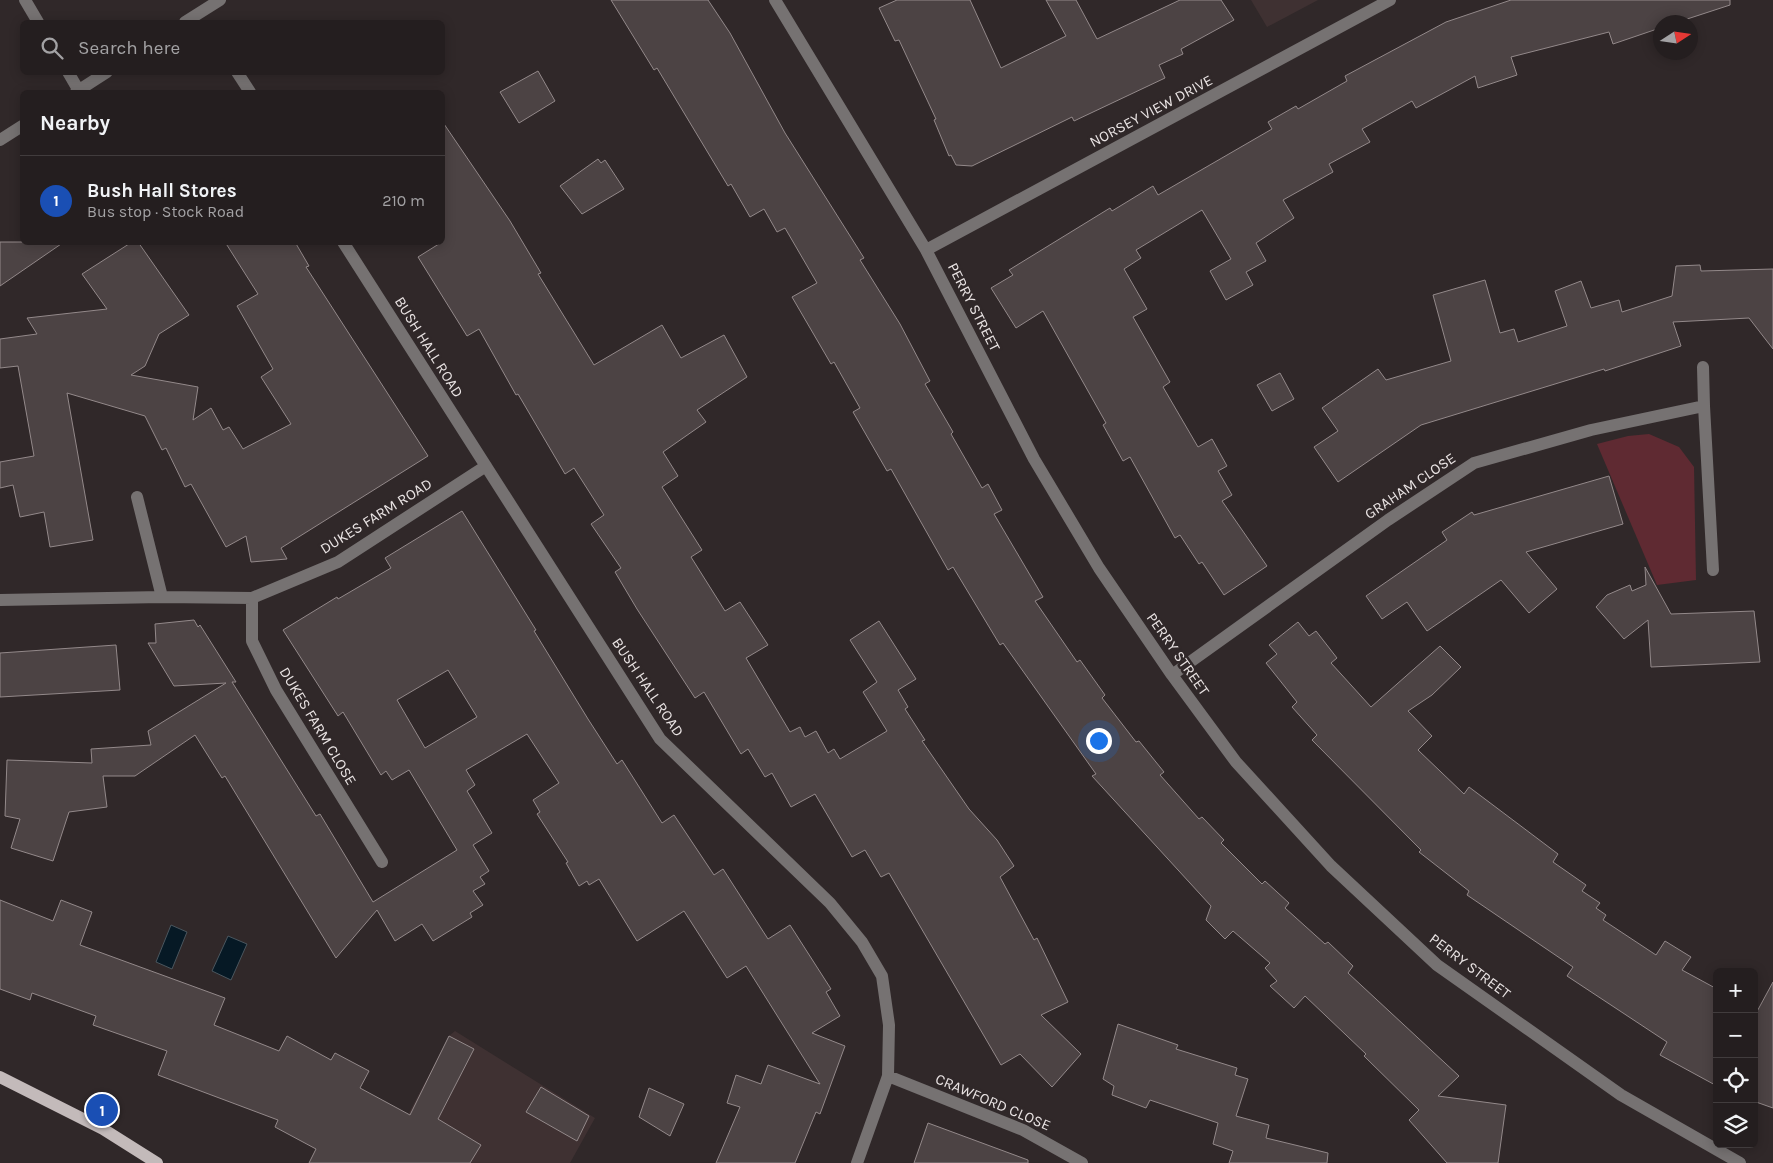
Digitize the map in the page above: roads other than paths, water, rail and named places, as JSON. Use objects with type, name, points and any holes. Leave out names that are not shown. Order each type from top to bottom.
[{"type":"main road","points":[[0,1077],[102,1129],[158,1163]]},
{"type":"street","points":[[25,0],[37,20]]},
{"type":"street","points":[[204,18],[220,0]]},
{"type":"street","name":"PERRY STREET","points":[[775,0],[926,250],[1034,459],[1099,568],[1172,675],[1236,762],[1330,866],[1437,965],[1621,1095],[1740,1163]]},
{"type":"street","name":"NORSEY VIEW DRIVE","points":[[926,250],[1390,0]]},
{"type":"street","points":[[69,75],[76,90]]},
{"type":"street","points":[[80,90],[102,75]]},
{"type":"street","points":[[240,75],[249,90]]},
{"type":"street","points":[[0,140],[20,127]]},
{"type":"street","name":"BUSH HALL ROAD","points":[[346,245],[660,739],[830,903],[862,942],[882,976],[890,1025],[888,1076],[856,1163]]},
{"type":"street","points":[[1703,367],[1713,570]]},
{"type":"street","name":"GRAHAM CLOSE","points":[[1172,675],[1388,520],[1474,463],[1591,430],[1704,406]]},
{"type":"street","name":"DUKES FARM ROAD","points":[[0,600],[162,597],[252,598],[338,562],[486,466]]},
{"type":"street","points":[[137,497],[162,597]]},
{"type":"street","name":"DUKES FARM CLOSE","points":[[252,598],[252,641],[276,690],[382,862]]},
{"type":"street","name":"CRAWFORD CLOSE","points":[[888,1076],[1023,1130],[1082,1163]]},
{"type":"water","points":[[171,925],[187,932],[172,969],[156,962]]},
{"type":"water","points":[[228,936],[247,944],[231,980],[212,971]]},
{"type":"place","name":"Bush Hall Stores","points":[[102,1110]]}]
